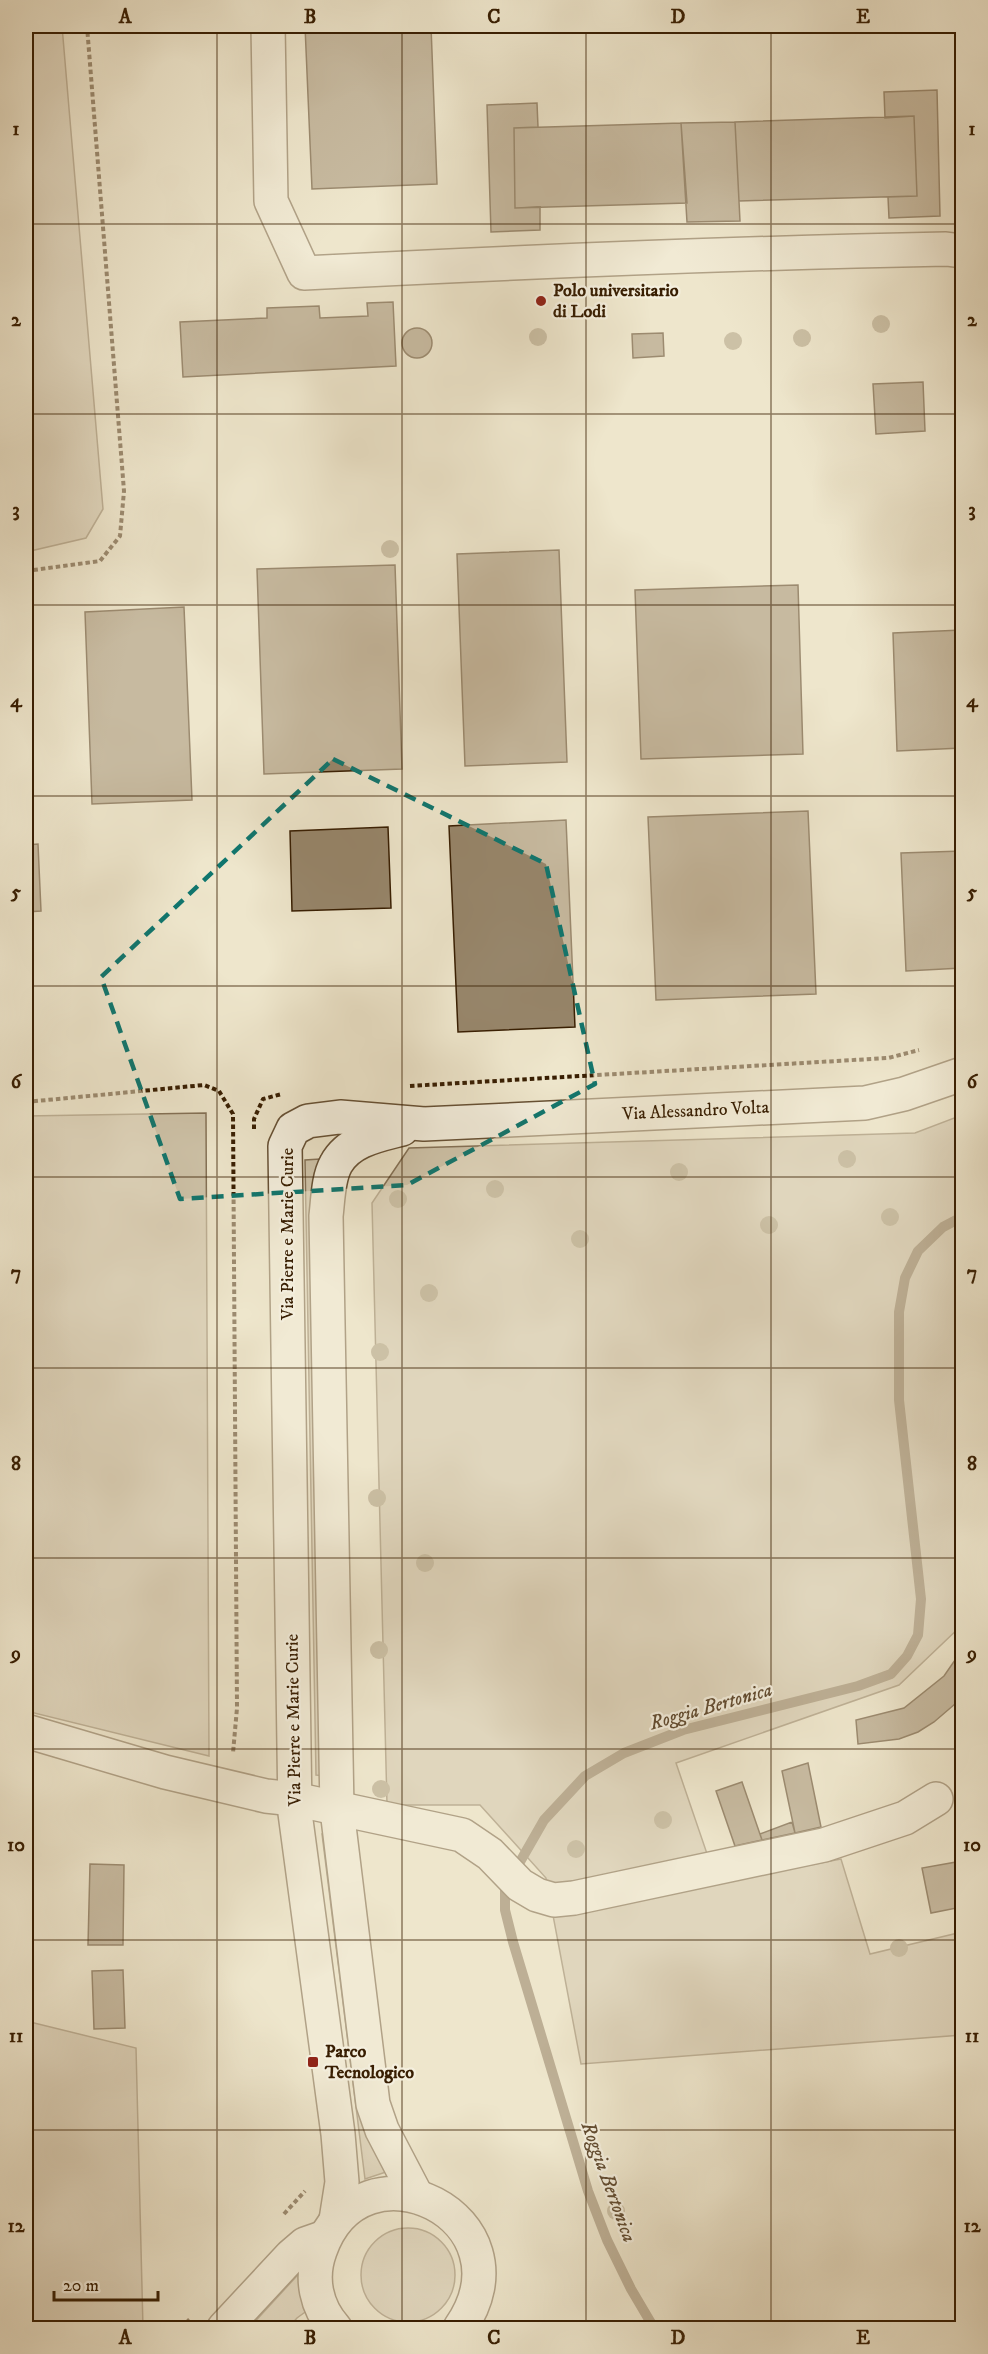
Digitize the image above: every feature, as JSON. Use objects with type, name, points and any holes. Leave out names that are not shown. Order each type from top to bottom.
[{"type":"street","points":[[268,26],[271,201],[303,273],[749,253],[946,249],[963,251]]},
{"type":"street","name":"Via Alessandro Volta","points":[[424,1124],[865,1103],[904,1094],[963,1074]]},
{"type":"street","name":"Via Pierre e Marie Curie","points":[[334,2328],[323,2312],[317,2296],[315,2280],[316,2263],[331,2228],[342,2182],[339,2134],[294,1799],[285,1146],[293,1129],[308,1120],[340,1117],[424,1124]]},
{"type":"street","name":"Via Pierre e Marie Curie","points":[[417,2195],[382,2130],[373,2104],[337,1810],[326,1216],[330,1184],[336,1164],[351,1147],[368,1138],[424,1124]]},
{"type":"street","points":[[26,1731],[165,1772],[227,1787],[462,1835],[490,1854],[520,1885],[537,1895],[554,1900],[574,1898],[824,1845],[905,1818],[936,1799]]},
{"type":"street","points":[[210,2320],[305,2244],[331,2228],[360,2202],[384,2194],[417,2195],[446,2209],[466,2231],[474,2247],[478,2265],[477,2295],[480,2328]]},
{"type":"street","points":[[460,2328],[470,2313],[477,2295]]},
{"type":"street","points":[[309,2328],[318,2326],[334,2328]]},
{"type":"path","points":[[26,571],[100,561],[120,536],[124,491],[87,26]]},
{"type":"path","points":[[399,1087],[888,1058],[920,1049]]},
{"type":"path","points":[[26,1102],[204,1085],[219,1091],[233,1114],[237,1708],[234,1753],[227,1787]]},
{"type":"path","points":[[254,1131],[254,1119],[263,1099],[291,1093]]},
{"type":"path","points":[[282,2217],[305,2191],[309,2181]]},
{"type":"path","points":[[182,2328],[210,2320]]},
{"type":"highlighted area","points":[[333,759],[546,864],[595,1084],[407,1185],[180,1199],[101,977]]},
{"type":"shaded area","points":[[26,26],[62,26],[103,509],[86,538],[26,552]]},
{"type":"shaded area","points":[[206,1113],[209,1756],[26,1711],[26,1116]]},
{"type":"shaded area","points":[[962,1115],[962,1625],[899,1685],[676,1763],[717,1883],[841,1859],[870,1954],[962,1932],[962,2035],[581,2064],[546,1878],[480,1805],[387,1805],[372,1203],[409,1148],[915,1133]]},
{"type":"shaded area","points":[[320,1159],[327,1776],[316,1775],[305,1160]]},
{"type":"shaded area","points":[[322,1834],[336,1834],[392,2170],[365,2179]]},
{"type":"shaded area","points":[[26,2021],[136,2048],[143,2328],[26,2328]]},
{"type":"shaded area","points":[[408,2228],[426,2232],[441,2242],[451,2257],[455,2275],[451,2293],[441,2308],[426,2318],[408,2322],[390,2318],[375,2308],[365,2293],[361,2275],[365,2257],[375,2242],[390,2232]]},
{"type":"shaded area","points":[[306,2266],[308,2310],[288,2328],[249,2328]]},
{"type":"building","points":[[305,26],[431,26],[437,184],[312,189]]},
{"type":"building","points":[[937,90],[940,216],[889,218],[888,197],[917,196],[914,116],[885,118],[884,92]]},
{"type":"building","points":[[537,103],[538,127],[514,128],[515,208],[540,207],[540,230],[491,232],[487,105]]},
{"type":"building","points":[[914,116],[917,196],[739,201],[735,122]]},
{"type":"building","points":[[735,122],[740,221],[687,222],[681,123]]},
{"type":"building","points":[[681,123],[687,203],[515,208],[514,128]]},
{"type":"building","points":[[393,302],[396,366],[183,377],[180,322],[267,318],[267,308],[319,306],[320,318],[368,316],[367,303]]},
{"type":"building","points":[[417,328],[428,332],[432,343],[428,354],[417,358],[406,354],[402,343],[406,332]]},
{"type":"building","points":[[663,333],[664,356],[633,358],[632,334]]},
{"type":"building","points":[[923,382],[925,431],[876,434],[873,384]]},
{"type":"building","points":[[559,550],[567,762],[465,766],[457,554]]},
{"type":"building","points":[[395,565],[402,769],[264,774],[257,569]]},
{"type":"building","points":[[798,585],[803,754],[641,759],[635,590]]},
{"type":"building","points":[[184,607],[192,800],[92,804],[85,612]]},
{"type":"building","points":[[962,630],[962,748],[897,751],[893,633]]},
{"type":"building","points":[[808,811],[816,994],[656,1000],[648,817]]},
{"type":"building","points":[[566,820],[575,1027],[458,1032],[449,826]]},
{"type":"building","points":[[388,827],[391,908],[292,911],[290,831]]},
{"type":"building","points":[[38,844],[41,911],[26,912],[26,845]]},
{"type":"building","points":[[962,851],[962,968],[906,971],[901,853]]},
{"type":"building","points":[[962,1650],[962,1698],[934,1722],[918,1732],[899,1739],[858,1744],[856,1720],[904,1708],[944,1676]]},
{"type":"building","points":[[808,1763],[821,1827],[795,1833],[782,1771]]},
{"type":"building","points":[[742,1782],[762,1840],[735,1846],[716,1791]]},
{"type":"building","points":[[792,1822],[795,1833],[762,1840],[760,1834]]},
{"type":"building","points":[[962,1861],[962,1907],[931,1913],[922,1868]]},
{"type":"building","points":[[90,1864],[124,1865],[123,1945],[88,1945]]},
{"type":"building","points":[[123,1970],[125,2028],[94,2029],[92,1971]]},
{"type":"waterway","name":"Roggia Bertonica","points":[[654,2328],[631,2289],[607,2240],[588,2191],[513,1942],[505,1910],[505,1888],[544,1820],[585,1776],[624,1753],[683,1730],[858,1686],[891,1674],[907,1656],[918,1635],[921,1599],[899,1400],[899,1312],[905,1278],[918,1251],[943,1227],[962,1217]]},
{"type":"place","name":"Polo universitario di Lodi","points":[[541,301]]},
{"type":"place","name":"Parco Tecnologico","points":[[313,2062]]}]
